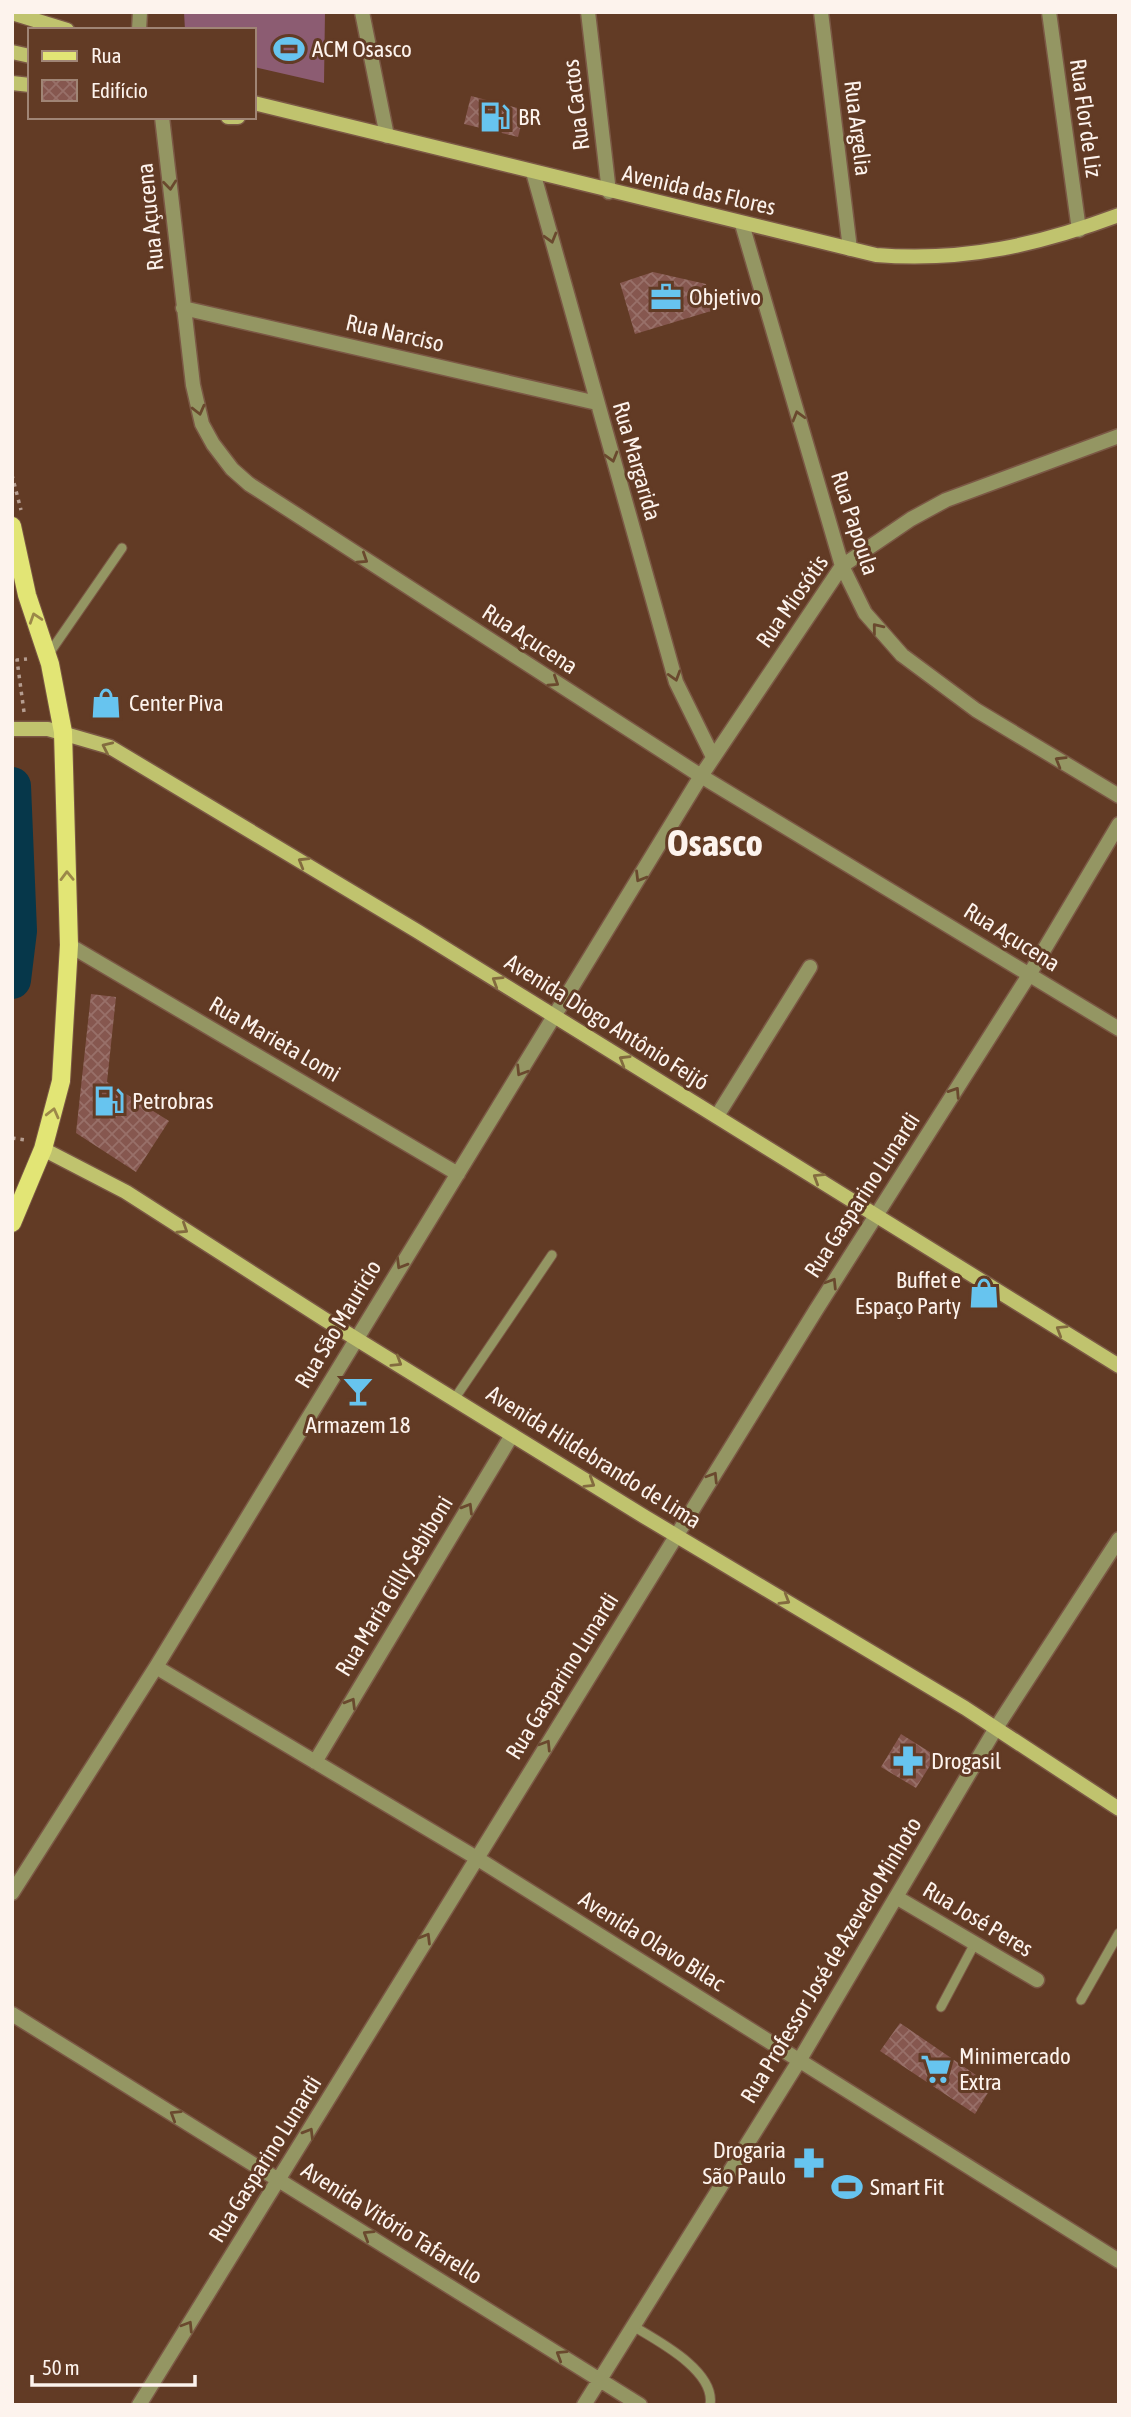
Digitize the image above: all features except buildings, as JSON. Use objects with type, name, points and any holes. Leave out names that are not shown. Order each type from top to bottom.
[{"type":"main road","points":[[16,15],[60,28]]},
{"type":"main road","name":"Avenida das Flores","points":[[256,96],[271,107]]},
{"type":"main road","name":"Avenida das Flores","points":[[256,103],[609,192],[876,255],[931,258],[1014,249],[1119,215]]},
{"type":"main road","points":[[256,111],[271,107]]},
{"type":"main road","points":[[12,526],[27,595],[47,657],[56,730],[69,944],[61,1080],[43,1149],[13,1221]]},
{"type":"main road","name":"Avenida Diogo Antônio Feijó","points":[[12,730],[56,730],[110,747],[197,797],[717,1116],[1119,1366]]},
{"type":"main road","name":"Avenida Hildebrando de Lima","points":[[43,1149],[126,1192],[512,1435],[996,1728],[1119,1809]]},
{"type":"main road","points":[[13,1191],[13,1221]]},
{"type":"street","points":[[362,12],[387,136]]},
{"type":"street","name":"Rua Cactos","points":[[588,12],[609,192]]},
{"type":"street","name":"Rua Argelia","points":[[821,12],[850,249]]},
{"type":"street","name":"Rua Flor de Liz","points":[[1049,12],[1079,230]]},
{"type":"street","name":"Rua Açucena","points":[[162,119],[193,385],[202,424],[232,469],[291,512],[701,776],[1119,1029]]},
{"type":"street","name":"Rua Margarida","points":[[533,172],[676,682],[713,757]]},
{"type":"street","name":"Rua Papoula","points":[[742,224],[842,566],[865,613],[902,655],[976,710],[1119,796]]},
{"type":"street","name":"Rua Narciso","points":[[183,308],[597,402]]},
{"type":"street","name":"Rua Miosótis","points":[[701,776],[842,566],[911,519],[946,500],[1119,436]]},
{"type":"street","name":"Rua São Mauricio","points":[[12,1893],[156,1667],[701,776]]},
{"type":"street","name":"Rua Gasparino Lunardi","points":[[139,2405],[280,2181],[475,1857],[876,1214],[1029,975],[1119,824]]},
{"type":"street","name":"Rua Marieta Lomi","points":[[69,944],[457,1174]]},
{"type":"street","points":[[717,1116],[810,967]]},
{"type":"street","name":"Rua Maria Gilly Sebiboni","points":[[316,1762],[512,1435]]},
{"type":"street","name":"Rua Professor José de Azevedo Minhoto","points":[[584,2405],[799,2062],[996,1728],[1119,1539]]},
{"type":"street","name":"Avenida Olavo Bilac","points":[[156,1667],[475,1857],[1119,2261]]},
{"type":"street","name":"Rua José Peres","points":[[896,1897],[1037,1980]]},
{"type":"street","name":"Avenida Vitório Tafarello","points":[[12,2014],[640,2405]]},
{"type":"lane","points":[[47,657],[122,548]]},
{"type":"lane","points":[[455,1398],[552,1255]]},
{"type":"lane","points":[[1081,2000],[1119,1933]]},
{"type":"lane","points":[[941,2007],[975,1943]]},
{"type":"lane","points":[[633,2326],[705,2378],[711,2396],[710,2405]]},
{"type":"shaded area","name":"ACM Osasco","points":[[184,12],[325,12],[324,83],[256,67],[256,28],[185,28]]},
{"type":"waterway","points":[[12,786],[18,931],[12,980]]},
{"type":"place","name":"ACM Osasco","points":[[289,49]]},
{"type":"place","name":"BR","points":[[495,117]]},
{"type":"place","name":"Objetivo","points":[[666,297]]},
{"type":"place","name":"Center Piva","points":[[106,703]]},
{"type":"place","name":"Petrobras","points":[[109,1101]]},
{"type":"place","name":"Buffet e Espaço Party","points":[[984,1293]]},
{"type":"place","name":"Armazem 18","points":[[358,1391]]},
{"type":"place","name":"Drogasil","points":[[908,1761]]},
{"type":"place","name":"Minimercado Extra","points":[[936,2069]]},
{"type":"place","name":"Drogaria São Paulo","points":[[809,2163]]},
{"type":"place","name":"Smart Fit","points":[[847,2187]]},
{"type":"district","name":"Osasco","points":[[715,842]]}]
